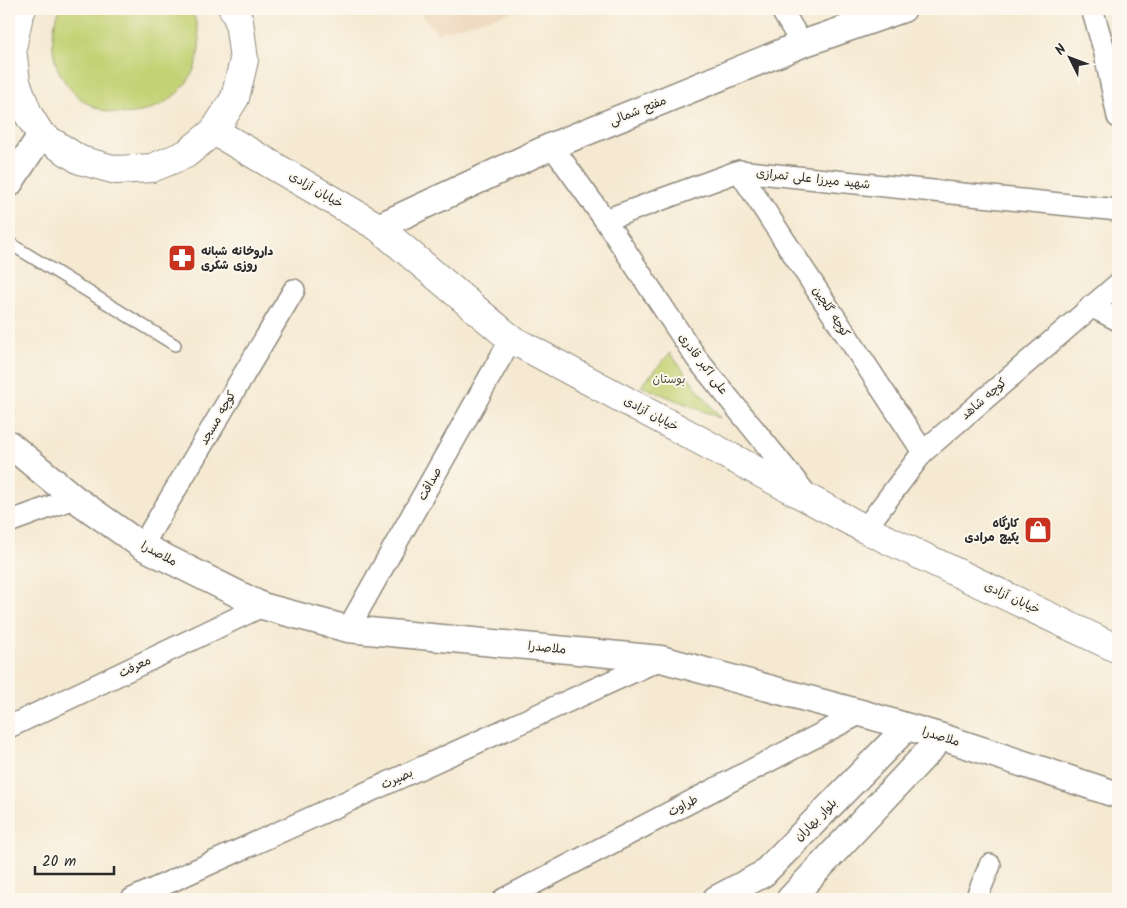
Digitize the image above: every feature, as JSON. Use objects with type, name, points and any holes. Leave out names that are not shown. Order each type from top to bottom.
[{"type":"main road","points":[[17,11],[12,48],[16,82],[28,114],[41,135],[80,160],[116,170],[152,168],[178,158],[186,154],[214,131],[235,98],[244,60],[239,21],[233,9]]},
{"type":"main road","name":"خیابان آزادی","points":[[214,131],[378,226],[512,339],[865,529],[1118,649]]},
{"type":"street","points":[[781,9],[802,44]]},
{"type":"street","name":"مفتح شمالی","points":[[378,226],[552,146],[802,44],[903,9]]},
{"type":"street","points":[[1092,9],[1111,47],[1118,117]]},
{"type":"street","points":[[9,184],[41,135]]},
{"type":"street","points":[[552,146],[605,220]]},
{"type":"street","name":"شهید میرزا علی تمرازی","points":[[605,220],[738,171],[1118,210]]},
{"type":"street","name":"کوچه گلچین","points":[[738,171],[923,452]]},
{"type":"street","name":"علی اکبر قادری","points":[[605,220],[697,359],[812,501]]},
{"type":"street","name":"کوچه شاهد","points":[[865,529],[923,452],[1118,284]]},
{"type":"street","name":"کوچه مسجد","points":[[142,546],[294,290]]},
{"type":"street","points":[[1091,306],[1118,320]]},
{"type":"street","name":"صداقت","points":[[348,629],[512,339]]},
{"type":"street","name":"ملاصدرا","points":[[9,444],[74,498],[142,546],[262,606],[348,629],[661,660],[862,713],[942,737],[1118,795]]},
{"type":"street","points":[[9,522],[74,498]]},
{"type":"street","name":"معرفت","points":[[9,727],[262,606]]},
{"type":"street","name":"بصیرت","points":[[132,899],[661,660]]},
{"type":"street","name":"طراوت","points":[[504,899],[862,713]]},
{"type":"street","name":"بلوار بهاران","points":[[716,899],[763,874],[907,727]]},
{"type":"street","points":[[790,899],[942,737]]},
{"type":"street","points":[[976,899],[990,865]]},
{"type":"lane","points":[[9,243],[175,345]]},
{"type":"shaded area","points":[[418,9],[520,9],[437,33]]},
{"type":"green space","points":[[60,9],[191,9],[199,39],[199,50],[194,70],[184,86],[170,99],[153,108],[135,113],[116,113],[97,108],[80,98],[72,90],[64,81],[57,66],[53,47],[53,34]]},
{"type":"green space","name":"بوستان","points":[[670,353],[720,418],[641,386]]},
{"type":"place","name":"داروخانه شبانه روزی شکری","points":[[182,258]]},
{"type":"place","name":"کارگاه پکیج مرادی","points":[[1038,530]]}]
